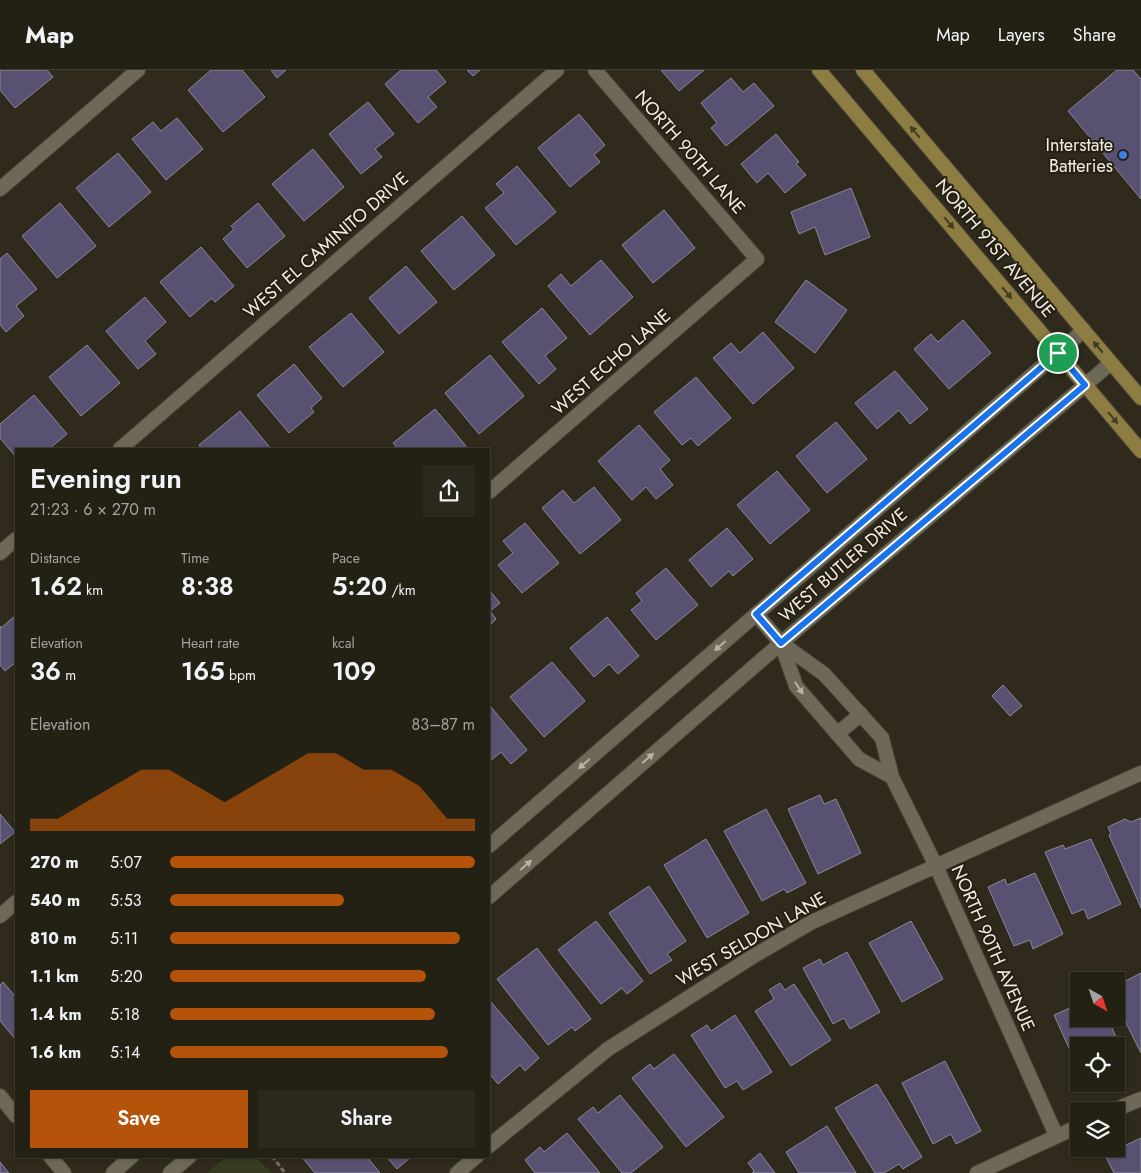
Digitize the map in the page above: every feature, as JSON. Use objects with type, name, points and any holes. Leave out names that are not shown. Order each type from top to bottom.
[{"type":"main road","name":"NORTH 91ST AVENUE","points":[[819,70],[1141,451]]},
{"type":"main road","name":"NORTH 91ST AVENUE","points":[[863,70],[1141,398]]},
{"type":"street","points":[[0,189],[138,70]]},
{"type":"street","name":"WEST EL CAMINITO DRIVE","points":[[121,448],[557,70]]},
{"type":"street","name":"NORTH 90TH LANE","points":[[595,70],[757,259]]},
{"type":"street","name":"WEST ECHO LANE","points":[[490,491],[757,259]]},
{"type":"street","name":"WEST BUTLER DRIVE","points":[[490,845],[1084,330]]},
{"type":"street","name":"WEST BUTLER DRIVE","points":[[490,896],[781,643],[1111,363]]},
{"type":"street","points":[[0,553],[15,540]]},
{"type":"street","name":"NORTH 90TH AVENUE","points":[[756,614],[781,643],[816,667],[882,738],[892,777],[936,866],[1056,1135]]},
{"type":"street","name":"NORTH 90TH AVENUE","points":[[781,643],[796,686],[858,759],[892,777]]},
{"type":"street","points":[[837,734],[861,714]]},
{"type":"street","name":"WEST SELDON LANE","points":[[490,1145],[608,1049],[722,976],[812,922],[1141,773]]},
{"type":"street","points":[[0,916],[15,903]]},
{"type":"street","points":[[0,1096],[15,1115]]},
{"type":"street","points":[[1125,1106],[1141,1099]]},
{"type":"street","points":[[977,1173],[1070,1130]]},
{"type":"street","points":[[52,1158],[64,1173]]},
{"type":"street","points":[[113,1173],[130,1158]]},
{"type":"street","points":[[170,1173],[188,1158]]},
{"type":"street","points":[[458,1173],[475,1158]]},
{"type":"path","points":[[274,1158],[285,1173]]},
{"type":"green space","points":[[225,1158],[256,1158],[272,1173],[207,1173]]},
{"type":"building","points":[[0,70],[47,70],[53,77],[15,108],[0,90]]},
{"type":"building","points":[[211,70],[242,70],[265,97],[223,132],[188,90]]},
{"type":"building","points":[[271,70],[286,70],[277,78]]},
{"type":"building","points":[[401,70],[436,70],[446,82],[428,97],[437,107],[418,123],[385,84]]},
{"type":"building","points":[[467,70],[480,70],[473,76]]},
{"type":"building","points":[[661,70],[704,70],[679,91]]},
{"type":"building","name":"Interstate Batteries","points":[[1117,70],[1133,70],[1141,79],[1141,199],[1068,111]]},
{"type":"building","points":[[731,78],[743,92],[754,83],[774,106],[726,146],[711,128],[717,123],[701,103]]},
{"type":"building","points":[[368,102],[394,134],[375,149],[382,157],[361,174],[329,134]]},
{"type":"building","points":[[579,114],[605,145],[594,155],[600,162],[570,187],[538,148]]},
{"type":"building","points":[[177,118],[203,149],[166,180],[132,139],[153,122],[161,131]]},
{"type":"building","points":[[776,134],[799,162],[796,164],[806,175],[785,193],[768,173],[757,183],[741,164]]},
{"type":"building","points":[[313,149],[344,187],[304,221],[272,184]]},
{"type":"building","points":[[118,153],[151,192],[109,227],[76,188]]},
{"type":"building","points":[[517,166],[556,212],[516,245],[485,208],[504,193],[496,184]]},
{"type":"building","points":[[851,188],[870,237],[825,255],[815,227],[799,234],[791,212]]},
{"type":"building","points":[[60,203],[96,246],[57,278],[22,236]]},
{"type":"building","points":[[258,203],[285,236],[247,268],[223,239],[234,229],[231,226]]},
{"type":"building","points":[[664,210],[695,248],[653,283],[622,245]]},
{"type":"building","points":[[462,216],[495,255],[454,290],[421,251]]},
{"type":"building","points":[[201,247],[234,286],[215,302],[212,298],[190,317],[160,282]]},
{"type":"building","points":[[7,253],[37,289],[16,306],[24,316],[6,332],[0,325],[0,259]]},
{"type":"building","points":[[601,260],[633,297],[590,335],[548,286],[561,274],[571,286]]},
{"type":"building","points":[[406,266],[437,302],[399,334],[369,298]]},
{"type":"building","points":[[806,280],[847,310],[815,353],[775,322]]},
{"type":"building","points":[[145,297],[166,322],[145,341],[156,354],[138,369],[106,331]]},
{"type":"building","points":[[542,308],[567,338],[545,356],[556,369],[539,384],[502,342]]},
{"type":"building","points":[[351,313],[384,352],[343,387],[309,347]]},
{"type":"building","points":[[963,320],[991,353],[949,389],[914,349],[931,334],[938,342]]},
{"type":"building","points":[[763,332],[794,368],[753,404],[713,358],[731,343],[740,353]]},
{"type":"building","points":[[87,345],[120,383],[81,416],[49,377]]},
{"type":"building","points":[[490,355],[524,396],[479,434],[445,393]]},
{"type":"building","points":[[294,364],[322,398],[311,408],[314,412],[289,433],[257,395]]},
{"type":"building","points":[[895,371],[928,409],[910,424],[899,410],[877,429],[855,403]]},
{"type":"building","points":[[696,377],[731,418],[698,446],[691,438],[682,445],[654,412]]},
{"type":"building","points":[[34,395],[67,434],[50,448],[15,448],[15,456],[0,438],[0,424]]},
{"type":"building","points":[[435,409],[466,446],[465,448],[397,448],[393,443]]},
{"type":"building","points":[[240,411],[270,448],[201,448],[199,445]]},
{"type":"building","points":[[836,422],[867,459],[827,493],[796,456]]},
{"type":"building","points":[[639,425],[670,460],[660,469],[673,485],[656,499],[646,487],[632,500],[598,461]]},
{"type":"building","points":[[777,471],[810,510],[770,544],[737,505]]},
{"type":"building","points":[[594,487],[621,520],[580,554],[542,508],[563,490],[574,503]]},
{"type":"building","points":[[525,523],[559,563],[522,593],[498,565],[513,553],[503,541]]},
{"type":"building","points":[[727,528],[753,559],[733,576],[729,571],[711,587],[689,560]]},
{"type":"building","points":[[666,568],[698,605],[656,640],[631,610],[642,601],[636,593]]},
{"type":"building","points":[[490,591],[500,603],[490,611]]},
{"type":"building","points":[[490,611],[496,619],[490,625]]},
{"type":"building","points":[[15,616],[15,663],[5,671],[0,665],[0,626],[1,628]]},
{"type":"building","points":[[607,617],[639,656],[618,674],[609,664],[594,677],[570,648]]},
{"type":"building","points":[[552,662],[585,701],[544,737],[510,697]]},
{"type":"building","points":[[1003,685],[1022,706],[1010,716],[992,696]]},
{"type":"building","points":[[490,708],[527,750],[511,764],[501,752],[490,761]]},
{"type":"building","points":[[820,795],[824,804],[836,799],[861,853],[818,874],[788,809]]},
{"type":"building","points":[[766,809],[806,883],[787,893],[784,889],[762,901],[724,831]]},
{"type":"building","points":[[0,814],[15,832],[0,844]]},
{"type":"building","points":[[1141,818],[1141,908],[1109,835],[1111,834],[1108,827],[1125,819],[1131,822]]},
{"type":"building","points":[[706,839],[749,913],[707,938],[664,865]]},
{"type":"building","points":[[1091,839],[1121,904],[1088,919],[1084,909],[1072,914],[1045,852],[1063,845],[1065,849]]},
{"type":"building","points":[[1035,873],[1063,934],[1033,949],[1030,940],[1014,946],[988,887],[1005,879],[1007,885]]},
{"type":"building","points":[[649,886],[686,941],[667,954],[672,960],[650,974],[609,913]]},
{"type":"building","points":[[596,921],[643,981],[627,994],[622,988],[601,1004],[558,950]]},
{"type":"building","points":[[911,921],[943,979],[902,1002],[869,943]]},
{"type":"building","points":[[537,948],[591,1019],[575,1031],[572,1027],[548,1045],[497,979]]},
{"type":"building","points":[[847,952],[880,1012],[850,1029],[844,1018],[833,1024],[803,968],[820,959],[823,965]]},
{"type":"building","points":[[1141,973],[1141,1053],[1125,1021],[1125,981]]},
{"type":"building","points":[[3,982],[15,994],[15,1039],[0,1021],[0,985]]},
{"type":"building","points":[[780,983],[785,990],[794,984],[831,1040],[791,1066],[755,1011],[774,999],[769,990]]},
{"type":"building","points":[[490,1003],[539,1058],[525,1071],[520,1065],[498,1084],[490,1074]]},
{"type":"building","points":[[1070,1008],[1070,1028],[1112,1028],[1116,1037],[1070,1037],[1070,1050],[1054,1015]]},
{"type":"building","points":[[735,1015],[772,1072],[743,1090],[737,1081],[725,1088],[691,1035],[707,1025],[711,1031]]},
{"type":"building","points":[[674,1054],[724,1117],[686,1147],[632,1078],[650,1064],[654,1069]]},
{"type":"building","points":[[945,1061],[981,1131],[956,1144],[951,1134],[933,1144],[902,1083]]},
{"type":"building","points":[[877,1084],[922,1157],[903,1169],[899,1164],[884,1173],[875,1173],[835,1108]]},
{"type":"building","points":[[620,1095],[663,1147],[631,1173],[622,1173],[578,1119],[593,1107],[598,1113]]},
{"type":"building","points":[[827,1126],[856,1173],[799,1173],[786,1152]]},
{"type":"building","points":[[567,1133],[600,1173],[535,1173],[525,1160],[540,1147],[544,1152]]},
{"type":"building","points":[[1141,1138],[1141,1173],[1114,1173],[1106,1157],[1125,1157],[1125,1146]]},
{"type":"building","points":[[760,1153],[775,1173],[752,1173],[754,1171],[748,1163]]},
{"type":"building","points":[[303,1158],[368,1158],[380,1173],[315,1173]]},
{"type":"building","points":[[388,1158],[410,1158],[397,1169]]},
{"type":"building","points":[[0,1162],[9,1173],[0,1173]]},
{"type":"place","name":"Interstate Batteries","points":[[1123,155]]},
{"type":"route","points":[[1058,353],[1085,385],[781,643],[756,614],[1058,353]]}]
